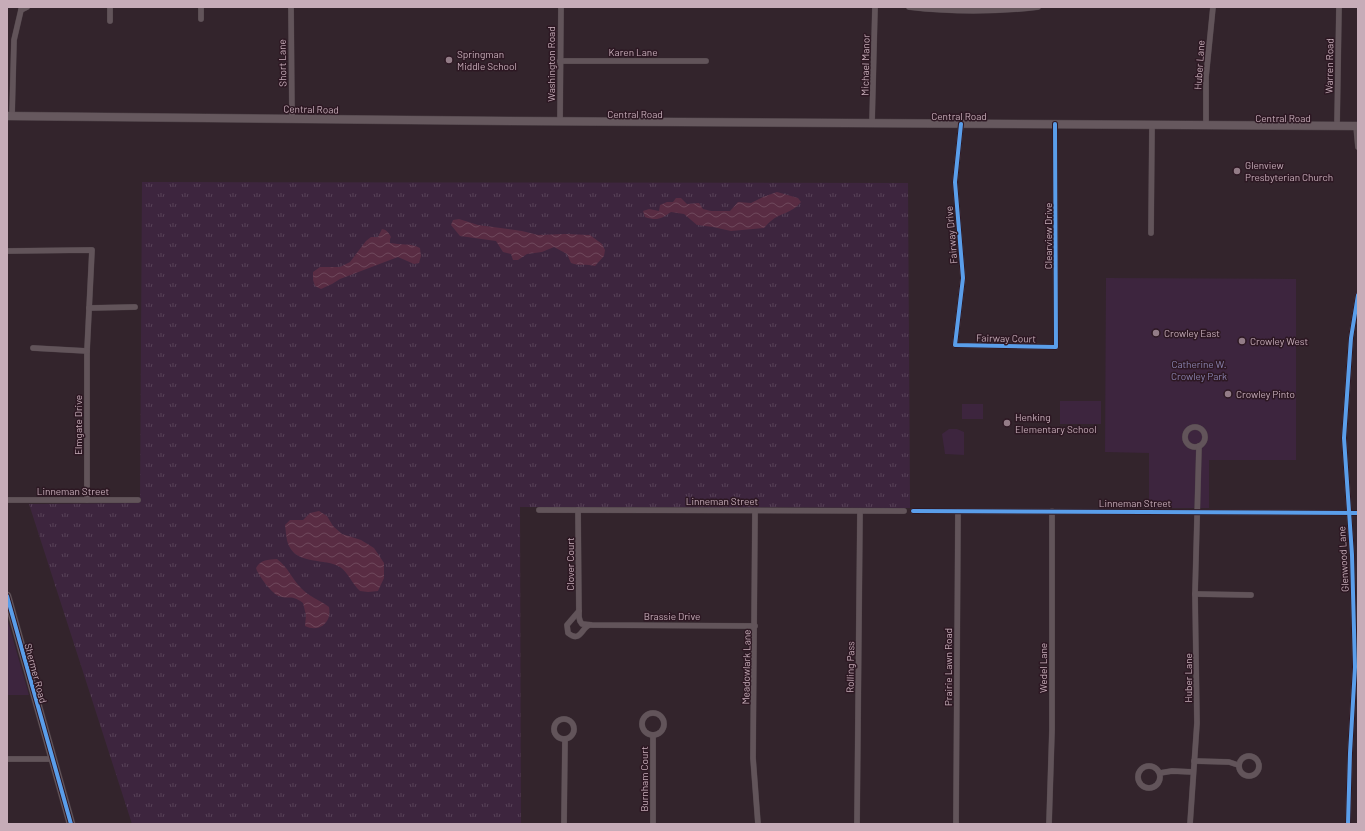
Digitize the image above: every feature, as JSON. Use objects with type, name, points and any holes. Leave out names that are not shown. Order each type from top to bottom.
[{"type":"main road","name":"Central Road","points":[[10,116],[1357,126]]},
{"type":"main road","name":"Shermer Road","points":[[7,596],[70,824]]},
{"type":"street","points":[[10,116],[14,40],[19,9],[27,7]]},
{"type":"street","points":[[110,7],[110,21]]},
{"type":"street","points":[[201,7],[201,19]]},
{"type":"street","name":"Short Lane","points":[[291,7],[292,119]]},
{"type":"street","name":"Washington Road","points":[[560,121],[561,7]]},
{"type":"street","name":"Michael Manor","points":[[872,123],[875,7]]},
{"type":"street","points":[[909,7],[965,11],[1038,7]]},
{"type":"street","name":"Huber Lane","points":[[1206,125],[1206,77],[1213,7]]},
{"type":"street","name":"Warren Road","points":[[1337,126],[1339,7]]},
{"type":"street","name":"Karen Lane","points":[[560,61],[706,61]]},
{"type":"street","name":"Fairway Drive","points":[[955,345],[963,278],[955,182],[961,124]]},
{"type":"street","name":"Clearview Drive","points":[[1055,124],[1056,347]]},
{"type":"street","points":[[1151,233],[1152,125]]},
{"type":"street","points":[[1357,126],[1358,147]]},
{"type":"street","name":"Elmgate Drive","points":[[7,251],[92,250],[87,351],[87,500]]},
{"type":"street","name":"Glenwood Lane","points":[[1348,824],[1355,667],[1352,555],[1344,438],[1351,338],[1358,295]]},
{"type":"street","points":[[89,308],[135,307]]},
{"type":"street","name":"Fairway Court","points":[[955,345],[1056,347]]},
{"type":"street","points":[[33,348],[87,351]]},
{"type":"street","name":"Huber Lane","points":[[1190,824],[1197,687],[1195,594],[1199,446]]},
{"type":"street","name":"Linneman Street","points":[[7,500],[138,500]]},
{"type":"street","name":"Linneman Street","points":[[539,510],[904,511]]},
{"type":"street","name":"Clover Court","points":[[578,510],[579,614]]},
{"type":"street","name":"Meadowlark Lane","points":[[755,511],[753,758],[758,824]]},
{"type":"street","name":"Rolling Pass","points":[[857,824],[860,511]]},
{"type":"street","name":"Linneman Street","points":[[912,511],[1358,513]]},
{"type":"street","name":"Prairie Lawn Road","points":[[956,824],[958,511]]},
{"type":"street","name":"Wedel Lane","points":[[1049,824],[1052,730],[1052,511]]},
{"type":"street","points":[[1195,594],[1250,595]]},
{"type":"street","points":[[579,614],[582,624],[589,625]]},
{"type":"street","points":[[579,614],[567,625],[568,633],[573,636],[579,636],[585,627],[589,625]]},
{"type":"street","name":"Brassie Drive","points":[[589,625],[755,626]]},
{"type":"street","name":"Burnham Court","points":[[651,713],[660,716],[664,725],[661,731],[653,735],[646,733],[642,726],[643,718],[647,714],[651,713]]},
{"type":"street","name":"Burnham Court","points":[[653,735],[653,824]]},
{"type":"street","points":[[564,824],[565,739]]},
{"type":"street","points":[[7,759],[52,759]]},
{"type":"street","points":[[1194,761],[1229,762],[1238,765]]},
{"type":"street","points":[[1148,766],[1155,767],[1160,773],[1160,780],[1153,788],[1143,786],[1139,780],[1139,772],[1141,769],[1148,766]]},
{"type":"street","points":[[1160,773],[1172,771],[1193,772]]},
{"type":"green space","points":[[142,182],[908,183],[910,508],[520,507],[521,824],[132,824],[29,504],[140,503]]},
{"type":"green space","name":"Catherine W. Crowley Park","points":[[1106,278],[1296,279],[1296,460],[1209,460],[1209,508],[1149,508],[1149,453],[1105,452]]},
{"type":"green space","points":[[1060,401],[1101,401],[1101,424],[1060,424]]},
{"type":"green space","points":[[962,404],[983,404],[983,419],[962,419]]},
{"type":"green space","points":[[949,429],[957,429],[964,432],[964,455],[945,454],[942,434]]},
{"type":"green space","points":[[7,618],[29,695],[7,695]]},
{"type":"water","points":[[777,192],[798,198],[801,202],[794,209],[775,218],[764,228],[731,231],[697,225],[684,214],[671,212],[662,218],[653,219],[645,217],[643,211],[649,209],[659,211],[660,205],[667,202],[673,202],[676,198],[681,198],[687,204],[699,203],[703,209],[711,211],[730,211],[738,202],[751,203]]},
{"type":"water","points":[[459,219],[478,225],[522,231],[538,235],[590,235],[602,244],[605,250],[604,256],[595,266],[571,263],[567,254],[554,247],[542,252],[527,254],[518,260],[513,260],[511,254],[503,252],[496,241],[460,236],[451,225],[453,220]]},
{"type":"water","points":[[382,229],[389,233],[391,237],[390,243],[417,246],[420,248],[421,256],[419,263],[414,264],[398,257],[340,279],[321,289],[315,286],[313,272],[320,267],[340,267],[350,262],[366,241],[371,237],[378,237]]},
{"type":"water","points":[[319,511],[327,516],[333,526],[342,534],[361,540],[374,548],[384,563],[384,578],[378,591],[360,591],[340,567],[334,564],[305,559],[293,552],[288,544],[285,525],[290,520],[303,520],[310,513]]},
{"type":"water","points":[[277,559],[304,591],[329,607],[329,617],[324,625],[316,628],[305,626],[306,615],[303,603],[293,598],[276,595],[262,579],[256,568],[258,565],[265,560]]},
{"type":"cycle path","points":[[961,124],[955,182],[963,278],[955,345],[1056,347],[1055,124]]},
{"type":"cycle path","points":[[1348,824],[1355,667],[1352,555],[1344,438],[1351,338],[1358,295]]},
{"type":"cycle path","points":[[913,511],[1358,513]]},
{"type":"cycle path","points":[[7,596],[71,824]]},
{"type":"place","name":"Springman Middle School","points":[[449,60]]},
{"type":"place","name":"Glenview Presbyterian Church","points":[[1237,171]]},
{"type":"place","name":"Crowley East","points":[[1156,333]]},
{"type":"place","name":"Crowley West","points":[[1242,341]]},
{"type":"place","name":"Crowley Pinto","points":[[1228,394]]},
{"type":"place","name":"Henking Elementary School","points":[[1007,423]]}]
